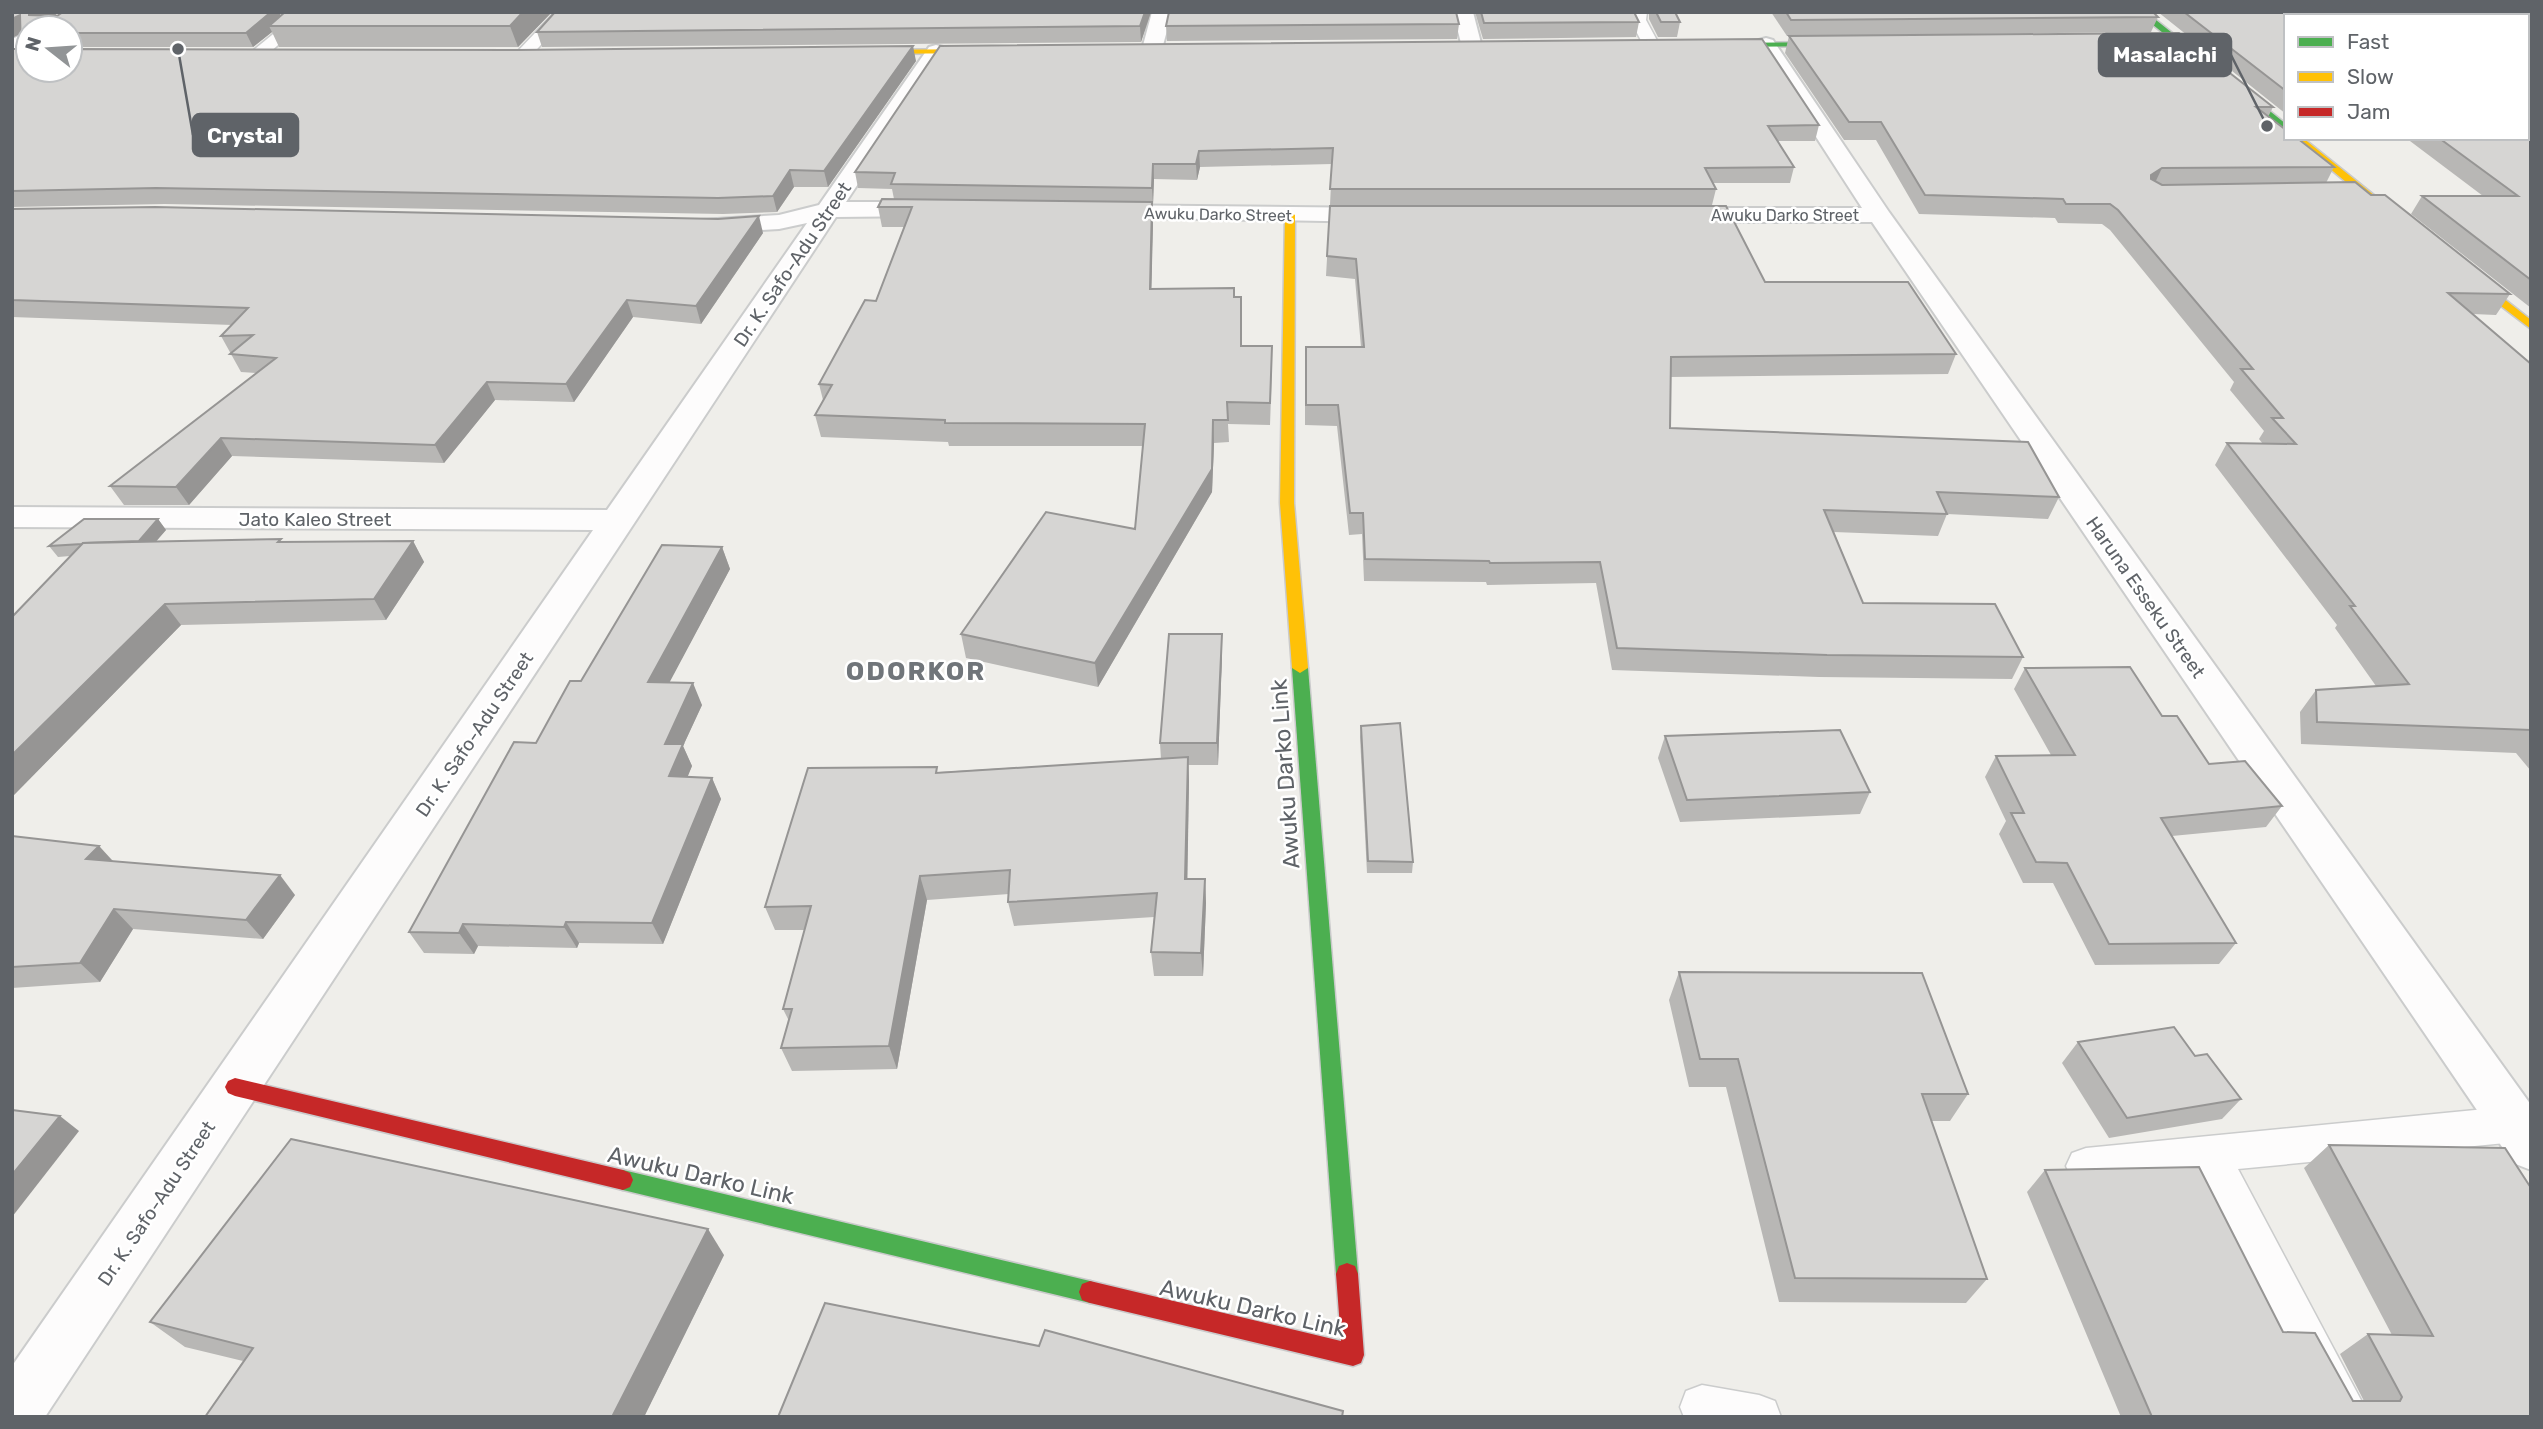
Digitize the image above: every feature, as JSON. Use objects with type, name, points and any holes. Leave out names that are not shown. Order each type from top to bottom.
[{"type":"street","points":[[1152,49],[1162,12]]},
{"type":"street","points":[[1463,12],[1472,47]]},
{"type":"street","points":[[2141,12],[2284,127]]},
{"type":"street","points":[[2150,41],[2177,41]]},
{"type":"street","points":[[1702,45],[1861,43]]},
{"type":"street","name":"Haruna Esseku Street","points":[[1766,44],[1879,215],[2523,1135]]},
{"type":"street","points":[[840,52],[1004,50]]},
{"type":"street","name":"Dr. K. Safo-Adu Street","points":[[12,1416],[936,51]]},
{"type":"street","points":[[250,56],[283,56]]},
{"type":"street","points":[[516,56],[550,56]]},
{"type":"street","points":[[2299,140],[2407,227]]},
{"type":"street","points":[[681,224],[779,222],[828,210],[951,209]]},
{"type":"street","name":"Awuku Darko Street","points":[[1073,211],[1400,215]]},
{"type":"street","name":"Awuku Darko Link","points":[[235,1087],[1353,1355],[1287,503],[1290,215]]},
{"type":"street","name":"Awuku Darko Street","points":[[1660,215],[1879,215]]},
{"type":"street","points":[[2448,260],[2531,326]]},
{"type":"street","name":"Jato Kaleo Street","points":[[12,517],[619,520]]},
{"type":"lane","points":[[250,56],[309,12]]},
{"type":"lane","points":[[516,56],[564,12]]},
{"type":"lane","points":[[1640,12],[1637,20],[1651,46]]},
{"type":"lane","points":[[2339,194],[2366,194]]},
{"type":"lane","points":[[2086,1166],[2208,1153],[2523,1135]]},
{"type":"lane","points":[[2208,1153],[2348,1417]]},
{"type":"lane","points":[[1702,1407],[1759,1417]]},
{"type":"building","points":[[12,12],[29,12],[14,14],[12,19]]},
{"type":"building","points":[[271,12],[246,33],[84,33],[84,14],[60,14]]},
{"type":"building","points":[[285,12],[523,12],[510,26],[269,26]]},
{"type":"building","points":[[555,12],[1145,12],[1140,26],[537,32]]},
{"type":"building","points":[[1169,12],[1456,12],[1459,24],[1166,26]]},
{"type":"building","points":[[1481,12],[1634,12],[1639,22],[1484,23]]},
{"type":"building","points":[[1656,12],[1675,12],[1680,22],[1661,22]]},
{"type":"building","points":[[1786,12],[2153,12],[2158,17],[1791,20]]},
{"type":"building","points":[[2184,12],[2531,12],[2531,280],[2422,196],[2518,196],[2442,140],[2529,140],[2529,14],[2284,14],[2284,89]]},
{"type":"building","points":[[2179,33],[2273,107],[2256,107],[2284,128],[2284,140],[2300,140],[2334,167],[2162,168],[2151,175],[2151,179],[2162,185],[2355,182],[2371,195],[2385,195],[2510,294],[2448,293],[2531,364],[2531,730],[2317,722],[2316,690],[2409,684],[2350,606],[2355,606],[2227,443],[2296,444],[2272,418],[2283,418],[2241,369],[2253,369],[2118,210],[2110,204],[2066,204],[2063,199],[1925,195],[1881,122],[1849,122],[1789,36]]},
{"type":"building","points":[[1762,39],[1819,125],[1768,126],[1794,167],[1705,168],[1716,189],[1330,189],[1333,148],[1199,151],[1196,164],[1153,164],[1152,188],[891,184],[895,173],[855,172],[940,46]]},
{"type":"building","points":[[913,46],[824,171],[790,170],[773,196],[718,198],[156,188],[12,191],[12,49],[14,84],[84,84],[84,49],[517,50]]},
{"type":"building","points":[[882,199],[1152,202],[1150,289],[1234,288],[1234,297],[1241,297],[1241,346],[1272,346],[1270,403],[1227,402],[1228,420],[1213,420],[1212,469],[1095,663],[961,634],[1046,512],[1135,529],[1145,424],[945,423],[945,420],[815,415],[832,385],[819,384],[865,300],[876,301],[912,207],[878,207]]},
{"type":"building","points":[[1330,206],[1726,206],[1765,282],[1908,282],[1956,354],[1671,357],[1670,428],[2028,442],[2059,497],[1937,492],[1947,514],[1824,510],[1863,603],[1995,604],[2023,657],[1827,655],[1617,648],[1600,562],[1490,563],[1365,559],[1363,513],[1350,513],[1338,405],[1306,405],[1306,347],[1364,347],[1356,259],[1327,256]]},
{"type":"building","points":[[155,207],[718,219],[759,216],[696,306],[627,300],[566,384],[487,382],[435,445],[221,438],[176,487],[110,486],[276,358],[230,354],[253,335],[221,336],[248,308],[12,300],[12,209]]},
{"type":"building","points":[[84,519],[158,519],[139,541],[49,546]]},
{"type":"building","points":[[281,539],[278,542],[413,541],[374,599],[165,604],[12,755],[12,617],[83,543]]},
{"type":"building","points":[[662,545],[722,547],[648,682],[693,683],[665,744],[683,744],[669,776],[712,778],[652,923],[566,922],[564,927],[463,924],[459,933],[409,932],[514,742],[536,743],[570,681],[581,681]]},
{"type":"building","points":[[1169,634],[1222,634],[1217,743],[1160,743]]},
{"type":"building","points":[[2130,667],[2162,716],[2177,716],[2209,764],[2245,761],[2282,806],[2161,818],[2236,943],[2109,944],[2067,863],[2036,862],[2011,813],[2024,813],[1996,756],[2075,755],[2025,668]]},
{"type":"building","points":[[1400,723],[1413,862],[1368,861],[1361,726]]},
{"type":"building","points":[[1840,730],[1870,792],[1687,800],[1665,736]]},
{"type":"building","points":[[1188,757],[1185,879],[1205,879],[1201,953],[1151,952],[1157,893],[1008,902],[1010,870],[920,876],[889,1046],[781,1048],[792,1009],[783,1009],[811,906],[765,907],[808,768],[937,767],[936,773]]},
{"type":"building","points":[[12,836],[99,846],[86,859],[280,875],[246,920],[114,909],[80,963],[12,967]]},
{"type":"building","points":[[1679,972],[1922,973],[1968,1094],[1922,1094],[1987,1279],[1795,1278],[1738,1059],[1700,1059]]},
{"type":"building","points":[[2174,1027],[2195,1056],[2207,1054],[2241,1099],[2127,1118],[2078,1042]]},
{"type":"building","points":[[12,1110],[60,1116],[12,1175]]},
{"type":"building","points":[[291,1139],[708,1229],[612,1417],[205,1417],[253,1348],[150,1322]]},
{"type":"building","points":[[2329,1145],[2505,1148],[2531,1188],[2531,1417],[2152,1417],[2045,1170],[2199,1167],[2283,1332],[2315,1333],[2353,1401],[2400,1401],[2402,1397],[2368,1334],[2433,1336]]},
{"type":"building","points":[[825,1303],[1039,1346],[1045,1330],[1343,1411],[1342,1417],[778,1417]]},
{"type":"traffic: fast","points":[[2141,12],[2284,127]]},
{"type":"traffic: fast","points":[[1714,45],[1839,44]]},
{"type":"traffic: fast","points":[[1300,668],[1347,1274]]},
{"type":"traffic: fast","points":[[623,1180],[1090,1292]]},
{"type":"traffic: slow","points":[[863,52],[988,51]]},
{"type":"traffic: slow","points":[[2299,140],[2391,214]]},
{"type":"traffic: slow","points":[[1290,215],[1287,503],[1300,668]]},
{"type":"traffic: slow","points":[[2462,271],[2531,326]]},
{"type":"traffic: jam","points":[[235,1087],[623,1180]]},
{"type":"traffic: jam","points":[[1090,1292],[1353,1355],[1347,1274]]},
{"type":"place","name":"Crystal","points":[[178,49]]},
{"type":"place","name":"Masalachi","points":[[2267,126]]},
{"type":"district","name":"ODORKOR","points":[[916,671]]}]
